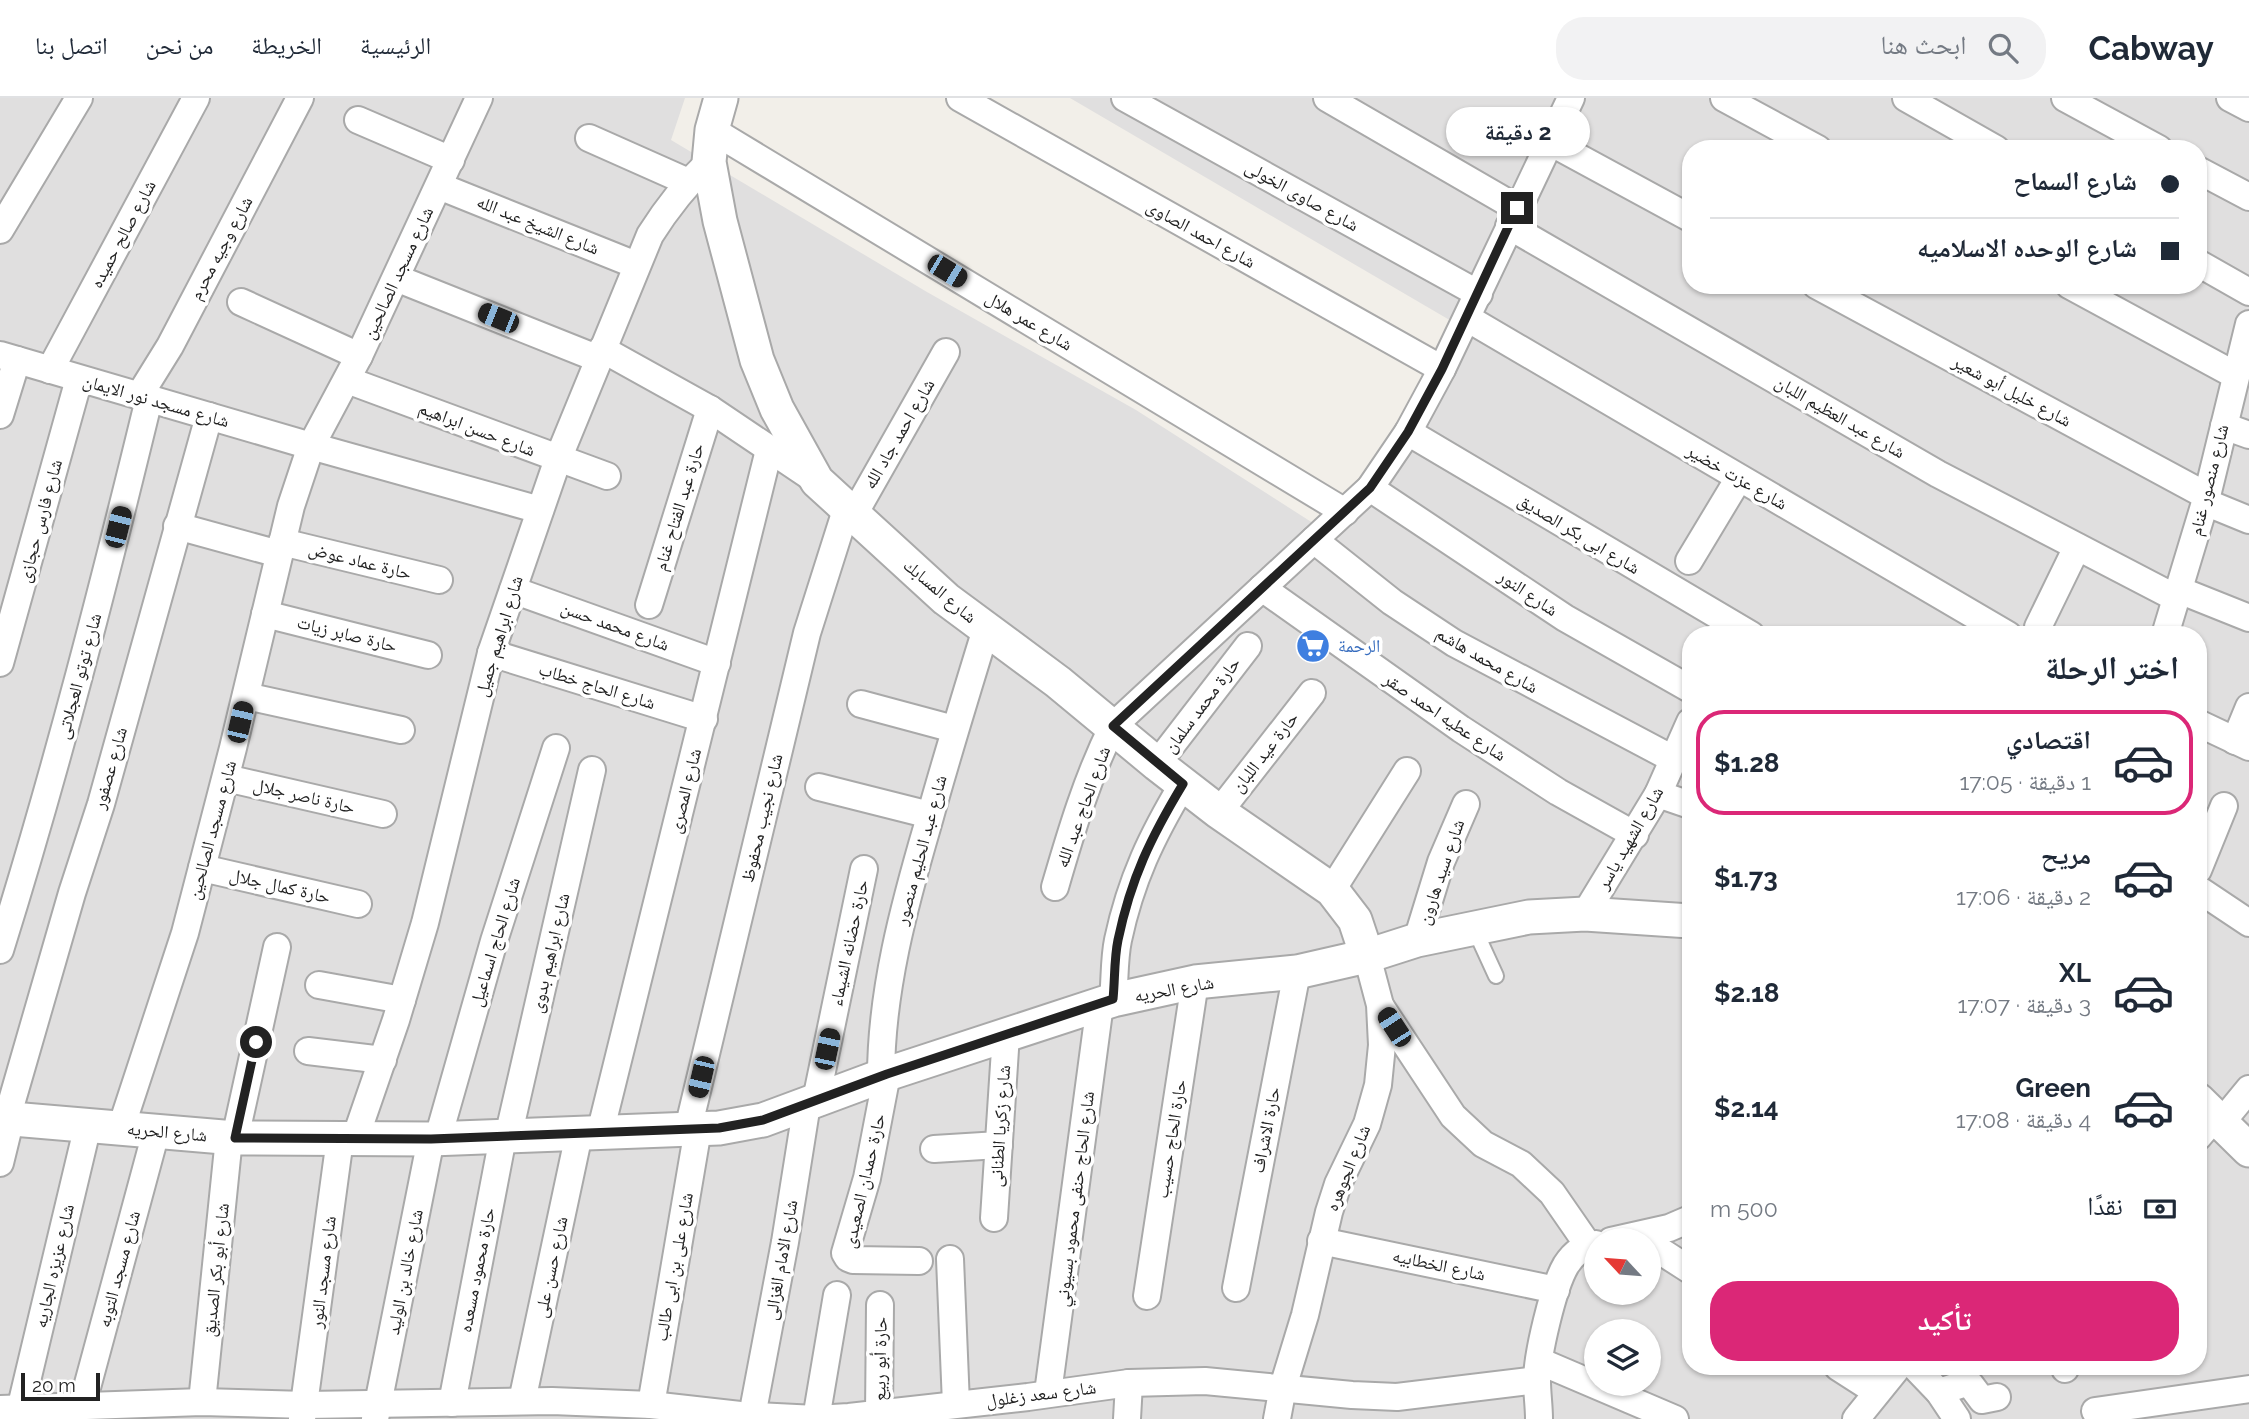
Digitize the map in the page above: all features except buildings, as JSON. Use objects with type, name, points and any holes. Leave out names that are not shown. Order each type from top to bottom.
[{"type":"street","points":[[0,230],[79,98]]},
{"type":"street","name":"شارع صالح حميده","points":[[50,370],[197,98]]},
{"type":"street","name":"شارع وجيه محرم","points":[[144,397],[300,98]]},
{"type":"street","name":"شارع مسجد الصالحين","points":[[121,1128],[185,933],[226,778],[290,506],[311,446],[359,356],[479,98]]},
{"type":"street","name":"شارع المسابك","points":[[721,98],[698,172],[720,221],[757,360],[777,409],[817,481],[849,513],[946,598],[1113,726],[1219,812],[1332,890],[1355,920],[1367,956]]},
{"type":"street","name":"شارع احمد الصاوى","points":[[960,98],[1442,369]]},
{"type":"street","name":"شارع صاوى الخولى","points":[[1125,98],[1479,294]]},
{"type":"street","name":"شارع عبد العظيم اللبان","points":[[1327,98],[1513,217],[1938,474],[2077,547],[2178,594]]},
{"type":"street","points":[[1724,98],[1801,140]]},
{"type":"street","points":[[1906,98],[1980,140]]},
{"type":"street","points":[[2065,98],[2142,140]]},
{"type":"street","points":[[2230,98],[2249,108]]},
{"type":"street","points":[[1113,726],[1370,488],[1408,432],[1442,369],[1550,142],[1564,100]]},
{"type":"street","points":[[358,120],[451,160]]},
{"type":"street","name":"شارع عمر هلال","points":[[712,130],[1345,512]]},
{"type":"street","points":[[589,138],[698,172]]},
{"type":"street","points":[[1550,142],[1682,214]]},
{"type":"street","name":"شارع ابراهيم جميل","points":[[348,1139],[383,1060],[402,1000],[425,923],[491,653],[558,459],[650,235],[667,208],[698,172]]},
{"type":"street","points":[[2207,175],[2249,197]]},
{"type":"street","name":"شارع الشيخ عبد الله","points":[[439,186],[636,265]]},
{"type":"street","points":[[2207,268],[2249,292]]},
{"type":"street","points":[[396,278],[601,354],[710,409],[817,481]]},
{"type":"street","name":"شارع خليل أبو شعير","points":[[1832,294],[2249,520]]},
{"type":"street","points":[[2086,294],[2235,375]]},
{"type":"street","points":[[241,302],[359,356]]},
{"type":"street","name":"شارع عزت خضير","points":[[1466,318],[1993,626]]},
{"type":"street","name":"شارع منصور غنام","points":[[2168,626],[2206,499],[2235,375],[2248,332]]},
{"type":"street","name":"شارع احمد جاد الله","points":[[849,513],[946,352]]},
{"type":"street","points":[[0,415],[9,357]]},
{"type":"street","name":"شارع مسجد نور الايمان","points":[[9,357],[311,446]]},
{"type":"street","name":"شارع فارس حجازى","points":[[0,663],[79,379]]},
{"type":"street","name":"شارع حسن ابراهيم","points":[[347,380],[607,476]]},
{"type":"street","name":"شارع توتو العجلاتى","points":[[0,950],[30,854],[91,634],[144,397]]},
{"type":"street","name":"حارة عبد الفتاح غنام","points":[[649,605],[710,409]]},
{"type":"street","name":"شارع عصفور","points":[[0,1163],[6,1118],[101,804],[209,416]]},
{"type":"street","points":[[2224,426],[2249,435]]},
{"type":"street","name":"شارع ابى بكر الصديق","points":[[1408,432],[1730,626]]},
{"type":"street","points":[[311,446],[540,510]]},
{"type":"street","name":"شارع المصرى","points":[[590,1133],[704,719],[769,450]]},
{"type":"street","points":[[1689,561],[1739,478]]},
{"type":"street","name":"شارع النور","points":[[1370,488],[1565,618],[1682,684]]},
{"type":"street","name":"شارع نجيب محفوظ","points":[[693,1129],[807,633],[849,513]]},
{"type":"street","name":"حارة عماد عوض","points":[[177,526],[439,580]]},
{"type":"street","name":"شارع محمد هاشم","points":[[1314,540],[1392,602],[1454,643],[1680,754]]},
{"type":"street","points":[[2038,626],[2077,547]]},
{"type":"street","name":"شارع عطيه احمد صقر","points":[[1262,588],[1461,729],[1558,792],[1635,835]]},
{"type":"street","name":"شارع محمد حسن","points":[[513,590],[717,663]]},
{"type":"street","points":[[2178,594],[2249,618]]},
{"type":"street","name":"حارة صابر زيات","points":[[265,614],[428,655]]},
{"type":"street","name":"شارع عبد الحليم منصور","points":[[884,1075],[881,1045],[901,922],[954,729],[986,629]]},
{"type":"street","name":"حارة محمد سلمان","points":[[1157,764],[1248,646]]},
{"type":"street","name":"شارع الحاج خطاب","points":[[491,653],[704,719]]},
{"type":"street","name":"حارة عيد اللبان","points":[[1219,812],[1312,693]]},
{"type":"street","points":[[246,695],[401,730]]},
{"type":"street","points":[[861,704],[954,729]]},
{"type":"street","points":[[2207,727],[2242,744],[2249,706]]},
{"type":"street","name":"شارع الحاج عبد الله","points":[[1055,887],[1088,779],[1113,726]]},
{"type":"street","name":"شارع الحاج اسماعيل","points":[[435,1139],[494,941],[556,748]]},
{"type":"street","name":"شارع الشهيد ياسر","points":[[1585,914],[1635,835],[1680,754]]},
{"type":"street","name":"شارع ابراهيم بدوى","points":[[505,1137],[592,770]]},
{"type":"street","points":[[1332,890],[1407,771]]},
{"type":"street","name":"حارة ناصر جلال","points":[[226,778],[383,814]]},
{"type":"street","name":"شارع الحاج حنفى محمود بسيوني","points":[[1035,1403],[1106,1002],[1131,887],[1153,834],[1183,784]]},
{"type":"street","points":[[818,787],[930,815]]},
{"type":"street","points":[[1658,794],[1682,802]]},
{"type":"street","name":"شارع سيد هارون","points":[[1418,940],[1441,862],[1466,804]]},
{"type":"street","points":[[2207,848],[2224,806]]},
{"type":"street","name":"حارة كمال جلال","points":[[202,868],[358,904]]},
{"type":"street","name":"حارة حضانه الشيماء","points":[[812,1102],[864,869]]},
{"type":"street","points":[[2207,895],[2249,923]]},
{"type":"street","name":"شارع الحريه","points":[[6,1118],[232,1138],[435,1139],[741,1125],[1106,1002],[1195,982],[1297,972],[1367,956],[1418,940],[1529,917],[1585,914],[1682,921]]},
{"type":"street","name":"شارع أبو بكر الصديق","points":[[211,1408],[232,1138],[277,947]]},
{"type":"street","name":"شارع الجوهره","points":[[1277,1419],[1283,1387],[1305,1315],[1321,1241],[1338,1184],[1367,1124],[1378,1085],[1382,1045],[1380,1005],[1367,956]]},
{"type":"street","name":"حارة الاشراف","points":[[1236,1288],[1297,972]]},
{"type":"street","name":"حارة الحاج حسيب","points":[[1147,1296],[1195,982]]},
{"type":"street","points":[[319,985],[402,1000]]},
{"type":"street","points":[[1380,1005],[1453,1116],[1483,1144],[1521,1164],[1584,1228]]},
{"type":"street","name":"شارع زكريا الطنانى","points":[[994,1218],[1006,1034]]},
{"type":"street","points":[[308,1051],[383,1060]]},
{"type":"street","name":"حارة حمدان الصعيدى","points":[[884,1075],[867,1178],[845,1253],[853,1260],[919,1261]]},
{"type":"street","points":[[2249,1089],[2208,1119],[2249,1150]]},
{"type":"street","name":"شارع الامام الغزالى","points":[[743,1417],[785,1242],[812,1102]]},
{"type":"street","name":"شارع عزيزه الجاريه","points":[[10,1407],[88,1125]]},
{"type":"street","name":"شارع على بن ابى طالب","points":[[667,1411],[693,1129]]},
{"type":"street","name":"شارع مسجد التوبه","points":[[82,1406],[156,1132]]},
{"type":"street","name":"شارع حسن على","points":[[522,1401],[590,1133]]},
{"type":"street","name":"حارة محمود مسعده","points":[[456,1408],[505,1137]]},
{"type":"street","name":"شارع مسجد النور","points":[[304,1412],[348,1139]]},
{"type":"street","name":"شارع خالد بن الوليد","points":[[377,1412],[435,1139]]},
{"type":"street","points":[[934,1149],[999,1145]]},
{"type":"street","points":[[1661,1232],[1682,1222]]},
{"type":"street","name":"شارع الخطابيه","points":[[1321,1241],[1556,1290]]},
{"type":"street","points":[[1539,1419],[1538,1370],[1556,1290],[1566,1265],[1576,1252],[1584,1249]]},
{"type":"street","points":[[1661,1251],[1682,1265]]},
{"type":"street","points":[[941,1410],[950,1258]]},
{"type":"street","points":[[816,1419],[837,1295]]},
{"type":"street","name":"حارة أبو ربيع","points":[[879,1414],[880,1305]]},
{"type":"street","points":[[1538,1370],[1675,1419]]},
{"type":"street","name":"شارع سعد زغلول","points":[[10,1407],[82,1406],[130,1412],[211,1408],[377,1412],[522,1401],[550,1410],[667,1411],[816,1419],[1035,1403],[1129,1383],[1205,1381],[1352,1395],[1410,1407],[1538,1370]]},
{"type":"street","points":[[1850,1375],[1877,1392]]},
{"type":"street","points":[[1857,1419],[1891,1375]]},
{"type":"street","points":[[1923,1375],[1939,1392],[1957,1419]]},
{"type":"street","points":[[1939,1392],[1966,1382],[1982,1400],[1997,1397]]},
{"type":"street","points":[[1126,1419],[1129,1383]]},
{"type":"street","points":[[2095,1411],[2249,1389]]},
{"type":"lane","points":[[1474,928],[1496,976]]},
{"type":"shaded area","points":[[0,98],[685,98],[671,140],[927,292],[1136,410],[1338,539],[1453,322],[1070,98],[2249,98],[2249,1419],[0,1419]]},
{"type":"place","name":"الرحمة","points":[[1313,646]]},
{"type":"route","points":[[256,1042],[235,1138],[431,1139],[719,1128],[763,1120],[887,1074],[1113,999],[1118,942],[1131,887],[1153,834],[1183,784],[1113,726],[1370,488],[1408,432],[1442,369],[1517,208]]}]
